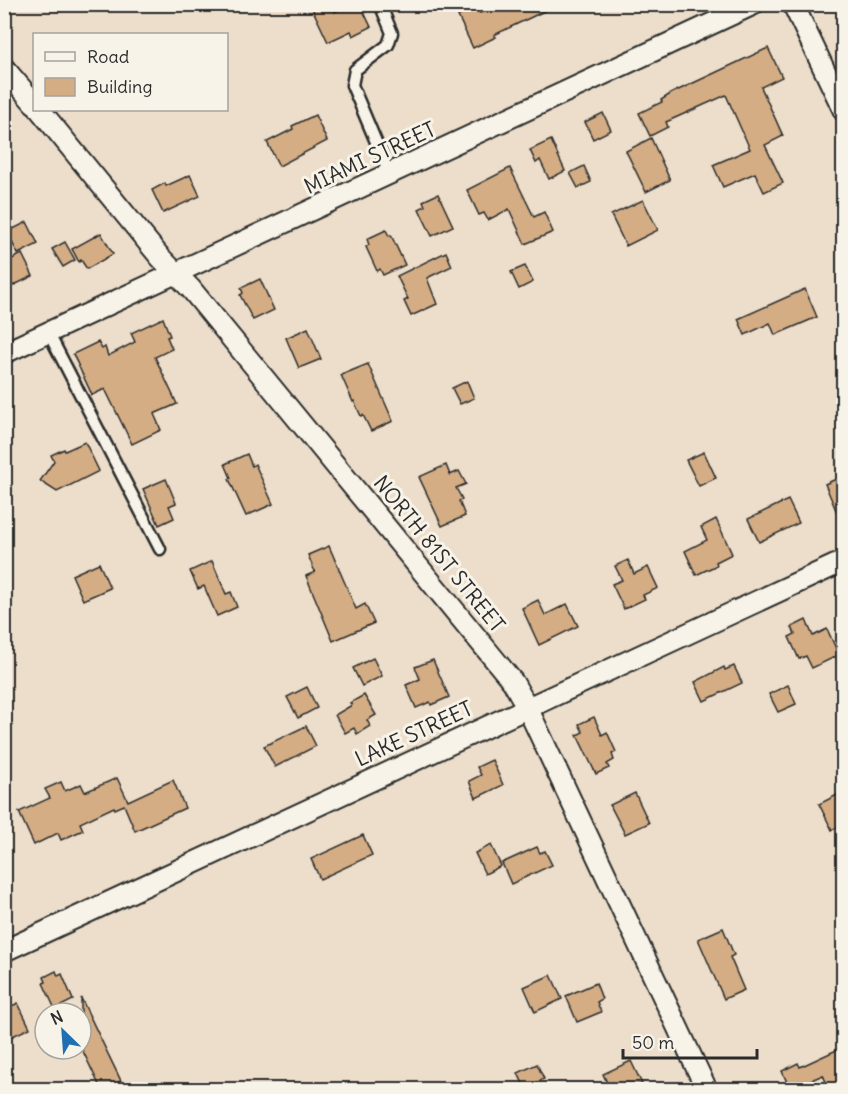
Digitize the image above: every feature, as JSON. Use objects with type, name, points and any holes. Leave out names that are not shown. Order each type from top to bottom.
[{"type":"street","name":"MIAMI STREET","points":[[4,353],[754,4]]},
{"type":"street","points":[[794,4],[843,111]]},
{"type":"street","points":[[4,68],[33,102]]},
{"type":"street","name":"NORTH 81ST STREET","points":[[41,111],[513,682],[527,707],[707,1089]]},
{"type":"street","name":"LAKE STREET","points":[[4,951],[843,561]]},
{"type":"lane","points":[[380,4],[392,33],[388,45],[355,70],[352,85],[390,175]]},
{"type":"lane","points":[[48,332],[160,549]]},
{"type":"building","points":[[310,4],[331,4],[335,12],[351,4],[360,4],[371,27],[353,36],[351,31],[328,42]]},
{"type":"building","points":[[499,4],[559,4],[494,35],[496,37],[473,48],[458,16],[477,7],[480,13]]},
{"type":"building","points":[[768,48],[782,77],[761,87],[783,136],[765,145],[783,183],[764,192],[755,173],[723,187],[713,165],[750,149],[726,95],[666,122],[668,127],[650,136],[639,113],[662,102],[661,100],[672,93]]},
{"type":"building","points":[[603,113],[611,130],[593,139],[585,122]]},
{"type":"building","points":[[315,115],[327,141],[279,166],[267,142]]},
{"type":"building","points":[[651,138],[670,180],[646,192],[626,151]]},
{"type":"building","points":[[551,140],[565,171],[549,179],[540,160],[536,163],[530,150]]},
{"type":"building","points":[[584,166],[591,182],[578,188],[570,173]]},
{"type":"building","points":[[510,168],[534,217],[544,212],[553,232],[525,244],[509,209],[488,220],[484,213],[479,215],[467,190]]},
{"type":"building","points":[[190,175],[200,196],[163,213],[152,190]]},
{"type":"building","points":[[438,194],[453,226],[432,236],[419,209],[425,206],[423,201]]},
{"type":"building","points":[[643,200],[658,230],[626,246],[611,215]]},
{"type":"building","points":[[27,222],[38,244],[18,254],[7,232]]},
{"type":"building","points":[[386,230],[389,236],[391,235],[405,265],[383,275],[380,269],[377,271],[366,247],[369,245],[367,239]]},
{"type":"building","points":[[101,233],[113,254],[87,269],[81,260],[79,262],[72,249]]},
{"type":"building","points":[[65,242],[75,260],[63,267],[52,249]]},
{"type":"building","points":[[446,252],[452,266],[427,278],[437,304],[411,316],[404,301],[408,299],[397,276]]},
{"type":"building","points":[[22,254],[33,276],[4,290],[4,263]]},
{"type":"building","points":[[525,266],[533,282],[519,289],[511,272]]},
{"type":"building","points":[[260,279],[274,310],[253,320],[240,295],[243,293],[241,288]]},
{"type":"building","points":[[805,289],[817,317],[775,335],[770,323],[745,335],[738,319]]},
{"type":"building","points":[[163,318],[172,349],[155,357],[177,404],[154,414],[161,430],[132,444],[105,389],[92,395],[73,354],[98,342],[102,349],[105,347],[108,356],[135,342],[131,333]]},
{"type":"building","points":[[308,328],[321,359],[299,368],[286,338]]},
{"type":"building","points":[[368,364],[393,421],[371,431],[353,402],[341,375]]},
{"type":"building","points":[[467,381],[474,398],[460,404],[452,388]]},
{"type":"building","points":[[85,442],[99,471],[57,492],[40,481],[54,461],[51,455]]},
{"type":"building","points":[[704,452],[716,478],[699,486],[686,460]]},
{"type":"building","points":[[247,454],[252,466],[255,464],[273,504],[246,516],[229,479],[231,478],[225,464]]},
{"type":"building","points":[[446,465],[450,475],[459,471],[466,484],[456,488],[462,499],[459,501],[465,516],[442,526],[419,477]]},
{"type":"building","points":[[843,476],[843,527],[825,484]]},
{"type":"building","points":[[166,479],[176,503],[169,506],[174,518],[159,525],[143,489]]},
{"type":"building","points":[[788,500],[799,523],[759,542],[748,519]]},
{"type":"building","points":[[716,519],[732,554],[716,562],[717,565],[696,575],[685,551],[707,540],[701,527]]},
{"type":"building","points":[[329,546],[356,609],[365,604],[374,623],[333,641],[306,576],[315,572],[308,555]]},
{"type":"building","points":[[628,560],[634,574],[648,567],[658,588],[643,595],[645,599],[624,609],[612,584],[622,580],[615,566]]},
{"type":"building","points":[[212,561],[226,594],[231,592],[237,607],[217,616],[204,586],[198,589],[190,571]]},
{"type":"building","points":[[99,563],[110,588],[83,600],[72,575]]},
{"type":"building","points":[[538,600],[545,615],[567,604],[578,626],[539,645],[522,608]]},
{"type":"building","points":[[806,620],[813,636],[827,629],[839,655],[812,668],[806,656],[799,659],[789,637],[795,634],[792,627]]},
{"type":"building","points":[[373,658],[382,676],[362,686],[353,668]]},
{"type":"building","points":[[433,660],[449,697],[431,705],[430,702],[416,708],[406,685],[420,679],[415,667]]},
{"type":"building","points":[[734,666],[742,683],[704,701],[695,682],[724,667],[725,670]]},
{"type":"building","points":[[788,685],[796,704],[778,712],[769,694]]},
{"type":"building","points":[[307,687],[317,708],[298,718],[287,697]]},
{"type":"building","points":[[364,695],[376,715],[367,720],[370,726],[357,734],[354,728],[345,733],[335,715]]},
{"type":"building","points":[[594,717],[602,735],[607,732],[616,752],[612,754],[614,760],[607,764],[609,768],[596,774],[577,735],[583,732],[579,724]]},
{"type":"building","points":[[306,726],[316,746],[275,767],[264,746]]},
{"type":"building","points":[[492,760],[503,785],[476,798],[469,781],[481,775],[477,767]]},
{"type":"building","points":[[117,778],[128,801],[173,780],[185,808],[135,831],[124,805],[115,809],[114,807],[80,823],[83,830],[61,840],[58,833],[34,845],[19,812],[50,798],[45,789],[61,782],[65,791],[81,784],[85,792]]},
{"type":"building","points":[[635,793],[649,823],[625,834],[610,805]]},
{"type":"building","points":[[839,794],[843,803],[843,824],[832,830],[819,804]]},
{"type":"building","points":[[363,835],[372,855],[320,879],[311,859]]},
{"type":"building","points":[[491,845],[501,866],[485,874],[475,853]]},
{"type":"building","points":[[537,847],[540,853],[545,851],[552,865],[511,884],[502,863]]},
{"type":"building","points":[[723,928],[734,955],[730,957],[744,990],[724,999],[698,939]]},
{"type":"building","points":[[56,971],[58,976],[62,974],[73,1000],[51,1001],[43,983],[46,982],[44,977]]},
{"type":"building","points":[[551,975],[562,999],[535,1012],[524,987]]},
{"type":"building","points":[[596,983],[602,999],[597,1002],[601,1012],[577,1022],[566,996]]},
{"type":"building","points":[[18,1003],[30,1028],[4,1040],[4,1010]]},
{"type":"building","points":[[93,1023],[121,1081],[101,1089],[88,1061],[93,1061]]},
{"type":"building","points":[[843,1047],[843,1089],[829,1089],[823,1075],[790,1089],[782,1071],[798,1063],[800,1067]]},
{"type":"building","points":[[631,1061],[642,1084],[630,1089],[610,1089],[603,1074]]},
{"type":"building","points":[[537,1064],[544,1079],[525,1088],[518,1073]]}]
